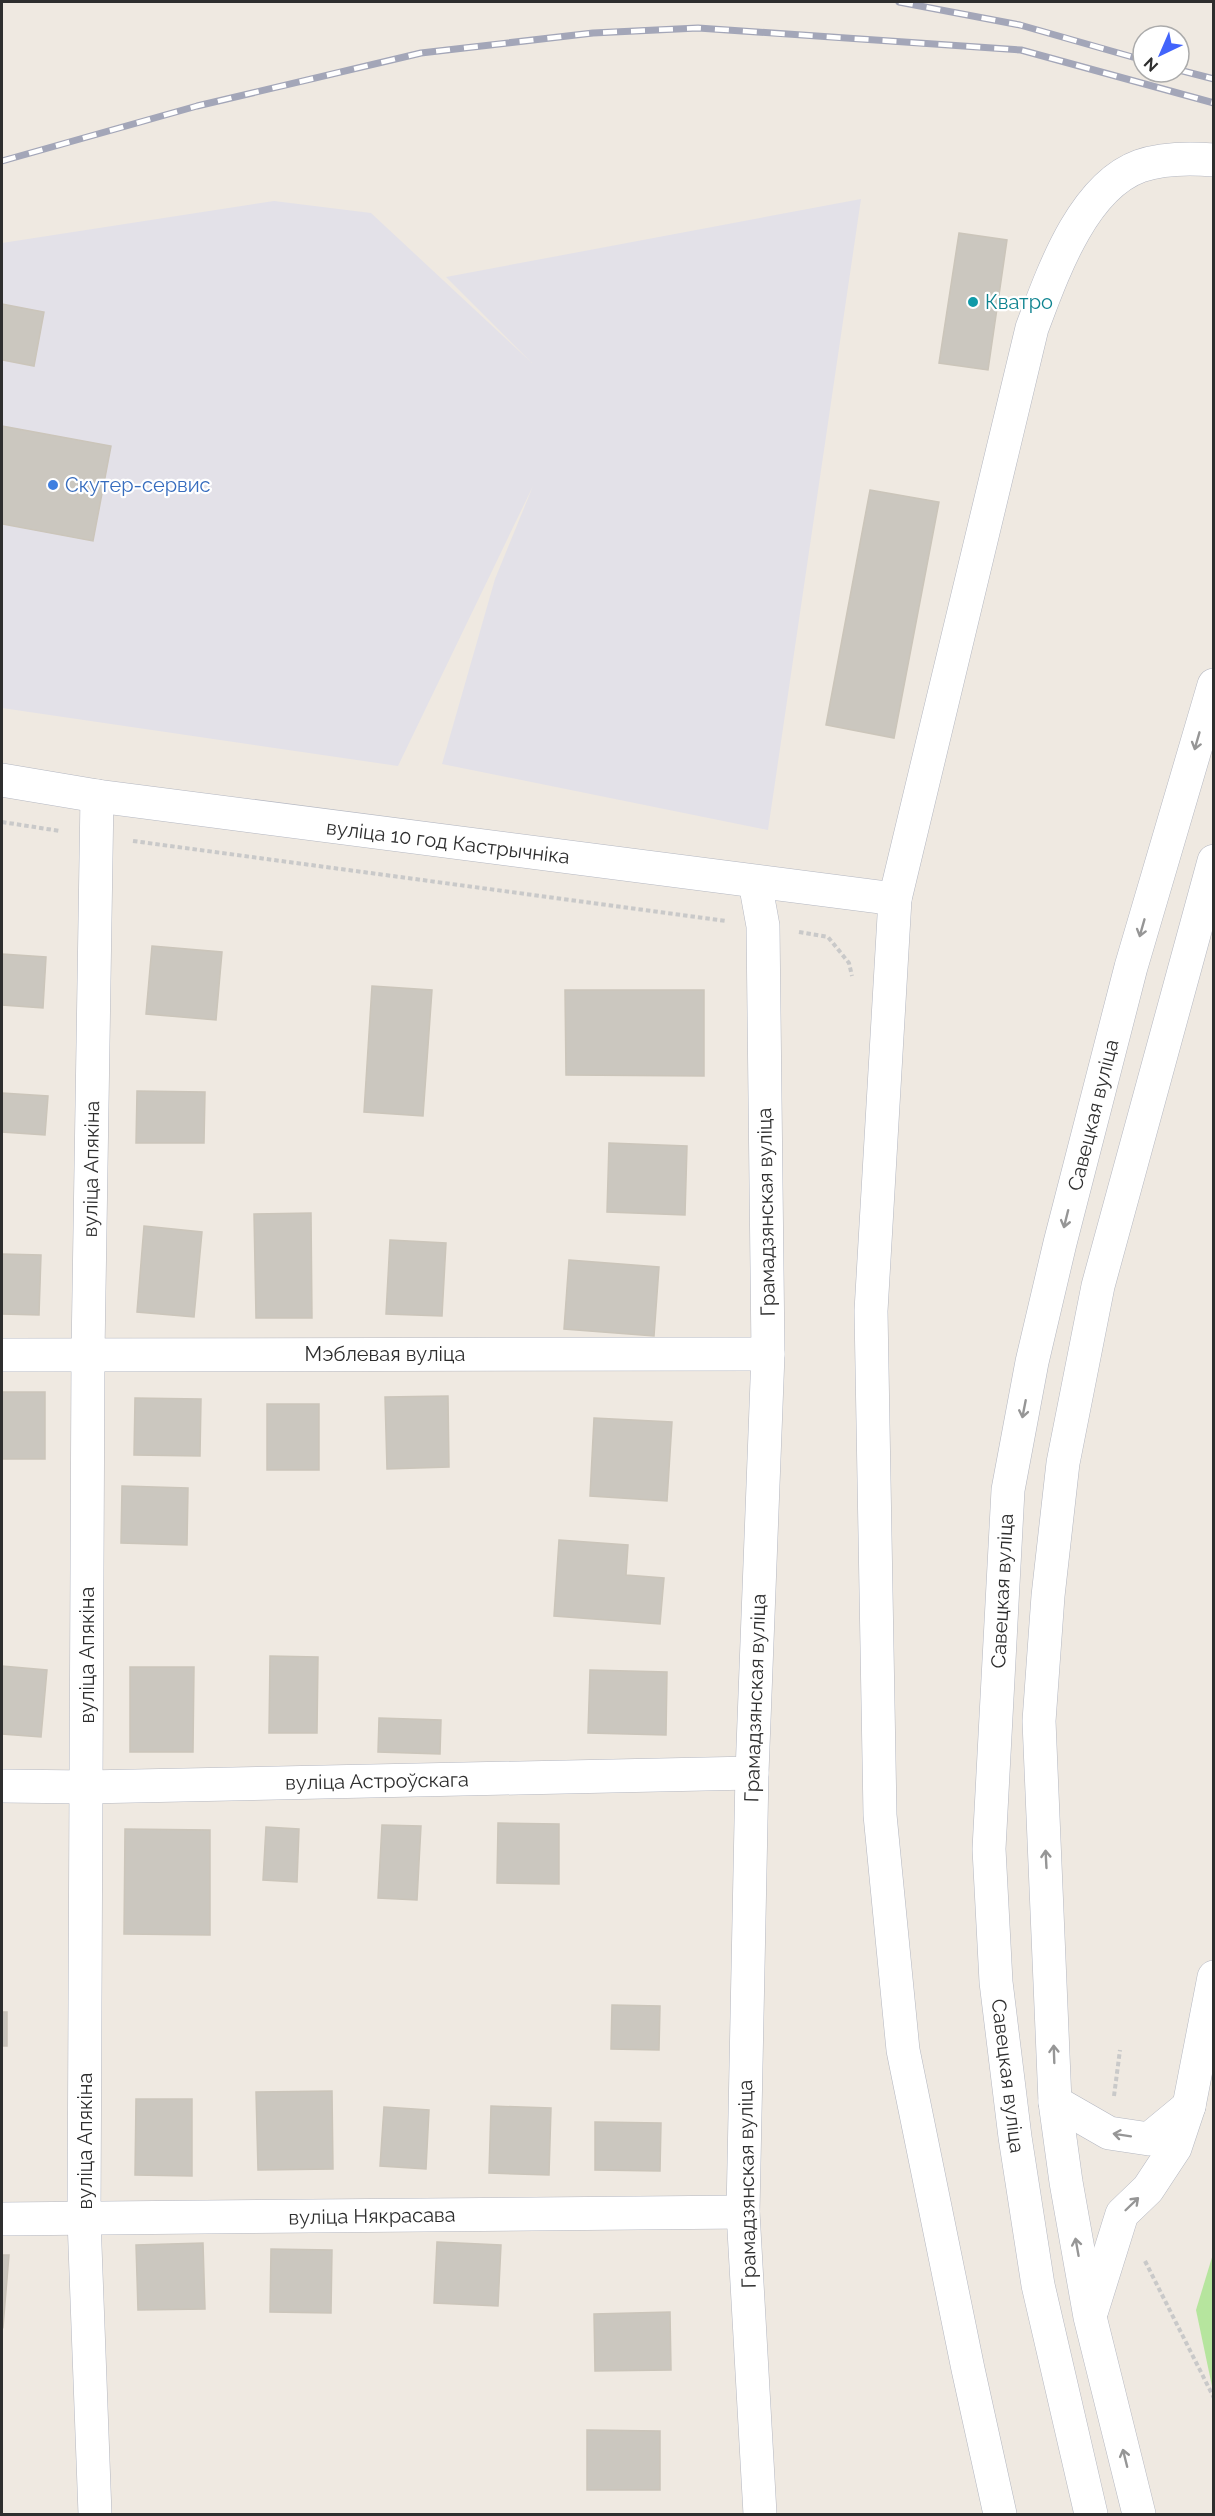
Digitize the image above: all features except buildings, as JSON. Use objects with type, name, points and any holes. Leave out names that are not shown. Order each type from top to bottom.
[{"type":"street","points":[[1000,2514],[968,2370],[903,2050],[879,1815],[871,1311],[895,899],[1032,328],[1053,271],[1090,206],[1108,186],[1140,166],[1184,158],[1214,160]]},
{"type":"street","name":"Савецкая вуліца","points":[[1091,2514],[1038,2285],[1015,2138],[996,1982],[989,1849],[1008,1490],[1032,1362],[1063,1232],[1131,968],[1214,685]]},
{"type":"street","name":"вуліца 10 год Кастрычніка","points":[[2,780],[97,796],[895,899]]},
{"type":"street","name":"вуліца Апякіна","points":[[95,2514],[84,2219],[88,1353],[97,796]]},
{"type":"street","points":[[1139,2514],[1090,2317],[1066,2182],[1055,2102],[1039,1720],[1048,1596],[1063,1463],[1098,1286],[1214,861]]},
{"type":"street","name":"Грамадзянская вуліца","points":[[756,882],[763,926],[768,1354],[752,1773],[743,2212],[760,2514]]},
{"type":"street","name":"Мэблевая вуліца","points":[[2,1355],[88,1353],[768,1354]]},
{"type":"street","name":"вуліца Астроўскага","points":[[2,1786],[87,1787],[752,1773]]},
{"type":"street","points":[[1090,2317],[1122,2214],[1148,2189],[1175,2148],[1189,2106],[1214,1977]]},
{"type":"street","points":[[1055,2102],[1109,2133],[1149,2139],[1189,2106]]},
{"type":"street","name":"вуліца Някрасава","points":[[2,2219],[743,2212]]},
{"type":"path","points":[[2,822],[763,926],[828,937],[849,963],[855,985]]},
{"type":"shaded area","points":[[861,199],[768,830],[442,764],[495,579],[533,486],[398,766],[2,708],[2,243],[274,201],[371,213],[532,363],[446,277]]},
{"type":"green space","points":[[1213,2254],[1213,2391],[1196,2310]]},
{"type":"railway","points":[[899,2],[1020,25],[1131,57]]},
{"type":"railway","points":[[2,161],[197,106],[421,53],[593,33],[698,28],[1021,50],[1214,103]]},
{"type":"railway","points":[[1191,73],[1214,79]]},
{"type":"place","name":"Кватро","points":[[973,302]]},
{"type":"place","name":"Скутер-сервис","points":[[53,485]]}]
